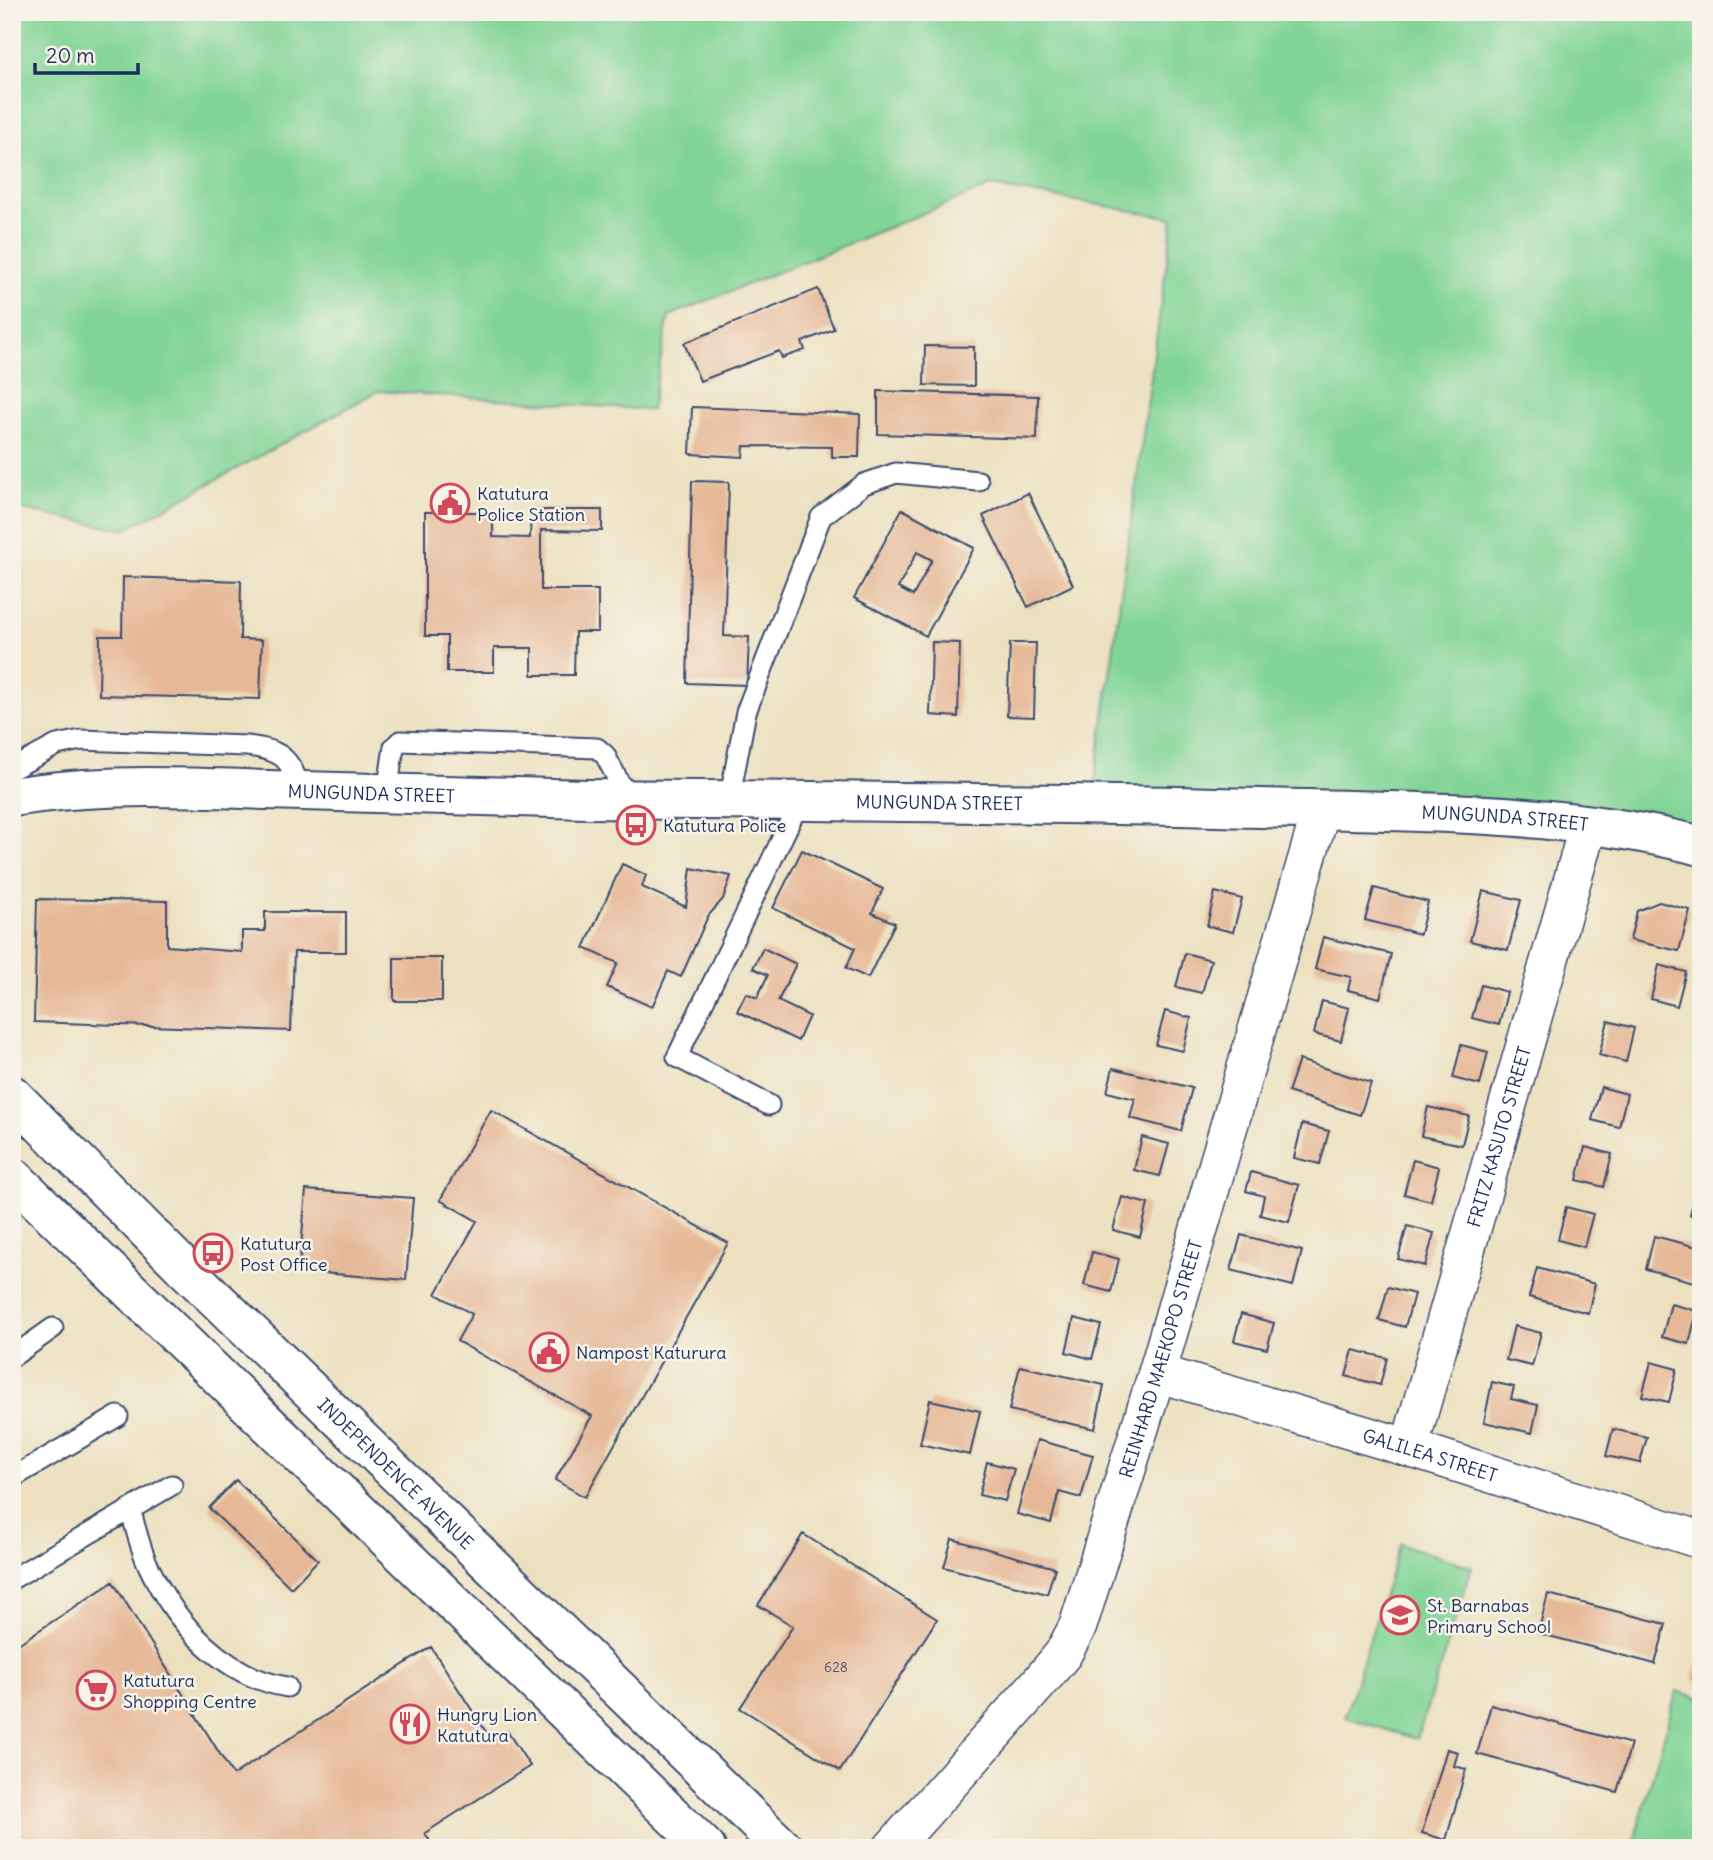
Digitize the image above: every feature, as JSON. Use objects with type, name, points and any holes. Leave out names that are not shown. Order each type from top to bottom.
[{"type":"main road","name":"MUNGUNDA STREET","points":[[13,778],[51,790],[175,787],[729,801],[1063,803],[1506,817],[1661,836],[1701,846]]},
{"type":"main road","name":"INDEPENDENCE AVENUE","points":[[12,1095],[185,1269],[783,1848]]},
{"type":"main road","points":[[12,1177],[706,1848]]},
{"type":"street","name":"REINHARD MAEKOPO STREET","points":[[892,1848],[1063,1654],[1078,1626],[1157,1373],[1321,810]]},
{"type":"street","name":"FRITZ KASUTO STREET","points":[[1409,1448],[1588,826]]},
{"type":"street","name":"GALILEA STREET","points":[[1157,1373],[1698,1530]]},
{"type":"lane","points":[[729,801],[747,712],[821,517],[864,484],[896,473],[978,481]]},
{"type":"lane","points":[[13,778],[57,745],[81,740],[247,746],[272,749],[284,757],[301,791]]},
{"type":"lane","points":[[387,793],[394,747],[400,741],[597,748],[605,755],[628,799]]},
{"type":"lane","points":[[769,1105],[677,1057],[800,801]]},
{"type":"lane","points":[[12,1357],[53,1328]]},
{"type":"lane","points":[[12,1478],[118,1416]]},
{"type":"lane","points":[[12,1579],[172,1485]]},
{"type":"lane","points":[[130,1509],[147,1565],[171,1607],[198,1639],[228,1663],[261,1682],[287,1686]]},
{"type":"green space","points":[[12,12],[1701,12],[1701,846],[1092,804],[1173,218],[991,186],[669,316],[651,410],[378,391],[125,530],[12,508]]},
{"type":"green space","points":[[1400,1544],[1472,1567],[1417,1739],[1345,1717]]},
{"type":"green space","points":[[1677,1691],[1701,1698],[1701,1848],[1632,1848]]},
{"type":"building","points":[[818,289],[834,329],[802,342],[805,350],[782,358],[779,351],[700,381],[684,343]]},
{"type":"building","points":[[925,346],[974,347],[974,386],[924,385]]},
{"type":"building","points":[[878,391],[1038,396],[1037,439],[878,434]]},
{"type":"building","points":[[692,407],[860,414],[859,457],[832,457],[832,447],[744,446],[743,457],[690,454]]},
{"type":"building","points":[[692,481],[729,482],[724,636],[749,637],[747,685],[687,683]]},
{"type":"building","points":[[1028,493],[1073,585],[1028,607],[983,516]]},
{"type":"building","points":[[902,509],[974,548],[926,636],[854,598]],"holes":[[[917,552],[932,560],[913,596],[898,588]]]},
{"type":"building","points":[[531,510],[602,510],[602,531],[541,530],[541,590],[598,590],[598,632],[575,632],[574,675],[532,675],[532,648],[494,648],[494,672],[447,672],[447,636],[425,636],[425,512],[493,512],[493,537],[530,538]]},
{"type":"building","points":[[123,577],[241,581],[240,639],[262,640],[260,699],[99,695],[100,636],[122,636]]},
{"type":"building","points":[[932,642],[960,643],[958,717],[930,715]]},
{"type":"building","points":[[1010,643],[1036,643],[1034,717],[1007,716]]},
{"type":"building","points":[[802,850],[883,889],[872,913],[895,923],[868,978],[846,968],[855,948],[773,908]]},
{"type":"building","points":[[622,864],[646,875],[642,887],[686,907],[691,868],[731,876],[723,899],[708,916],[681,977],[668,971],[652,1007],[607,987],[618,963],[584,948]]},
{"type":"building","points":[[1374,888],[1428,902],[1420,934],[1365,920]]},
{"type":"building","points":[[1483,891],[1521,900],[1508,950],[1470,941]]},
{"type":"building","points":[[1215,892],[1242,899],[1233,932],[1207,926]]},
{"type":"building","points":[[37,899],[167,901],[167,946],[242,952],[242,931],[265,931],[265,912],[346,912],[346,952],[294,952],[291,1031],[34,1022]]},
{"type":"building","points":[[1659,902],[1690,910],[1679,951],[1630,940],[1637,911]]},
{"type":"building","points":[[1323,937],[1391,954],[1380,998],[1348,990],[1351,977],[1315,969]]},
{"type":"building","points":[[763,948],[796,964],[778,1001],[809,1016],[798,1041],[737,1011],[746,993],[757,998],[768,975],[753,968]]},
{"type":"building","points":[[1185,953],[1211,960],[1202,993],[1176,987]]},
{"type":"building","points":[[394,958],[442,958],[442,1001],[394,1001]]},
{"type":"building","points":[[1659,965],[1686,972],[1677,1006],[1651,999]]},
{"type":"building","points":[[1481,985],[1507,992],[1499,1025],[1472,1018]]},
{"type":"building","points":[[1322,1001],[1349,1008],[1341,1041],[1314,1034]]},
{"type":"building","points":[[1165,1011],[1191,1018],[1183,1051],[1156,1045]]},
{"type":"building","points":[[1608,1021],[1634,1028],[1626,1062],[1599,1055]]},
{"type":"building","points":[[1461,1045],[1488,1052],[1480,1085],[1453,1078]]},
{"type":"building","points":[[1299,1060],[1371,1083],[1360,1115],[1288,1092]]},
{"type":"building","points":[[1113,1068],[1192,1088],[1181,1131],[1130,1118],[1135,1099],[1107,1092]]},
{"type":"building","points":[[1601,1087],[1627,1094],[1619,1127],[1592,1120]]},
{"type":"building","points":[[1428,1107],[1469,1116],[1462,1145],[1421,1136]]},
{"type":"building","points":[[491,1110],[728,1243],[585,1497],[555,1480],[592,1416],[457,1341],[472,1314],[436,1294],[477,1221],[440,1200]]},
{"type":"building","points":[[1302,1124],[1329,1131],[1320,1164],[1294,1158]]},
{"type":"building","points":[[1142,1137],[1169,1144],[1160,1176],[1134,1170]]},
{"type":"building","points":[[1585,1147],[1612,1154],[1604,1187],[1577,1180]]},
{"type":"building","points":[[1413,1160],[1439,1167],[1431,1201],[1404,1194]]},
{"type":"building","points":[[1251,1172],[1299,1185],[1289,1222],[1260,1215],[1264,1196],[1246,1191]]},
{"type":"building","points":[[1698,1182],[1701,1182],[1701,1217],[1690,1215]]},
{"type":"building","points":[[306,1190],[413,1198],[406,1280],[299,1271]]},
{"type":"building","points":[[1122,1197],[1148,1204],[1140,1237],[1113,1230]]},
{"type":"building","points":[[1566,1207],[1593,1214],[1584,1247],[1558,1240]]},
{"type":"building","points":[[1407,1226],[1434,1233],[1425,1266],[1398,1259]]},
{"type":"building","points":[[1241,1235],[1302,1251],[1293,1286],[1231,1270]]},
{"type":"building","points":[[1654,1236],[1701,1248],[1694,1282],[1646,1269]]},
{"type":"building","points":[[1092,1252],[1119,1259],[1111,1292],[1084,1285]]},
{"type":"building","points":[[1537,1268],[1595,1284],[1588,1313],[1529,1297]]},
{"type":"building","points":[[1388,1287],[1414,1294],[1405,1327],[1379,1320]]},
{"type":"building","points":[[1671,1304],[1697,1311],[1689,1344],[1662,1337]]},
{"type":"building","points":[[1241,1314],[1274,1323],[1267,1349],[1234,1341]]},
{"type":"building","points":[[1074,1318],[1101,1325],[1092,1359],[1066,1352]]},
{"type":"building","points":[[1514,1326],[1541,1333],[1532,1366],[1506,1360]]},
{"type":"building","points":[[1353,1350],[1387,1358],[1380,1385],[1346,1376]]},
{"type":"building","points":[[1651,1362],[1677,1369],[1669,1402],[1642,1396]]},
{"type":"building","points":[[1020,1366],[1104,1385],[1095,1429],[1009,1410]]},
{"type":"building","points":[[1492,1382],[1514,1387],[1511,1399],[1538,1405],[1532,1433],[1484,1422]]},
{"type":"building","points":[[930,1400],[980,1411],[970,1455],[920,1444]]},
{"type":"building","points":[[1613,1429],[1647,1437],[1640,1463],[1606,1456]]},
{"type":"building","points":[[1037,1440],[1093,1455],[1081,1498],[1059,1492],[1051,1523],[1017,1514]]},
{"type":"building","points":[[987,1462],[1014,1469],[1005,1501],[979,1495]]},
{"type":"building","points":[[236,1480],[318,1560],[291,1588],[209,1508]]},
{"type":"building","points":[[803,1534],[937,1619],[840,1771],[740,1708],[793,1626],[758,1605]]},
{"type":"building","points":[[952,1539],[1055,1568],[1047,1594],[944,1567]]},
{"type":"building","name":"Katutura Shopping Centre","points":[[113,1582],[233,1775],[431,1647],[492,1741],[507,1731],[530,1766],[425,1833],[434,1848],[12,1848],[12,1648]]},
{"type":"building","points":[[1548,1594],[1666,1624],[1655,1664],[1538,1633]]},
{"type":"building","points":[[1701,1655],[1701,1682],[1693,1679]]},
{"type":"building","points":[[1491,1705],[1631,1744],[1617,1792],[1477,1754]]},
{"type":"building","points":[[1447,1749],[1458,1752],[1454,1766],[1466,1769],[1446,1840],[1422,1833]]},
{"type":"place","name":"Katutura Police Station","points":[[450,503]]},
{"type":"place","name":"Katutura Police","points":[[636,825]]},
{"type":"place","name":"Katutura Post Office","points":[[213,1253]]},
{"type":"place","name":"Nampost Katurura","points":[[549,1352]]},
{"type":"place","name":"St. Barnabas Primary School","points":[[1400,1615]]},
{"type":"place","name":"Katutura Shopping Centre","points":[[96,1690]]},
{"type":"place","name":"Hungry Lion Katutura","points":[[410,1724]]}]
